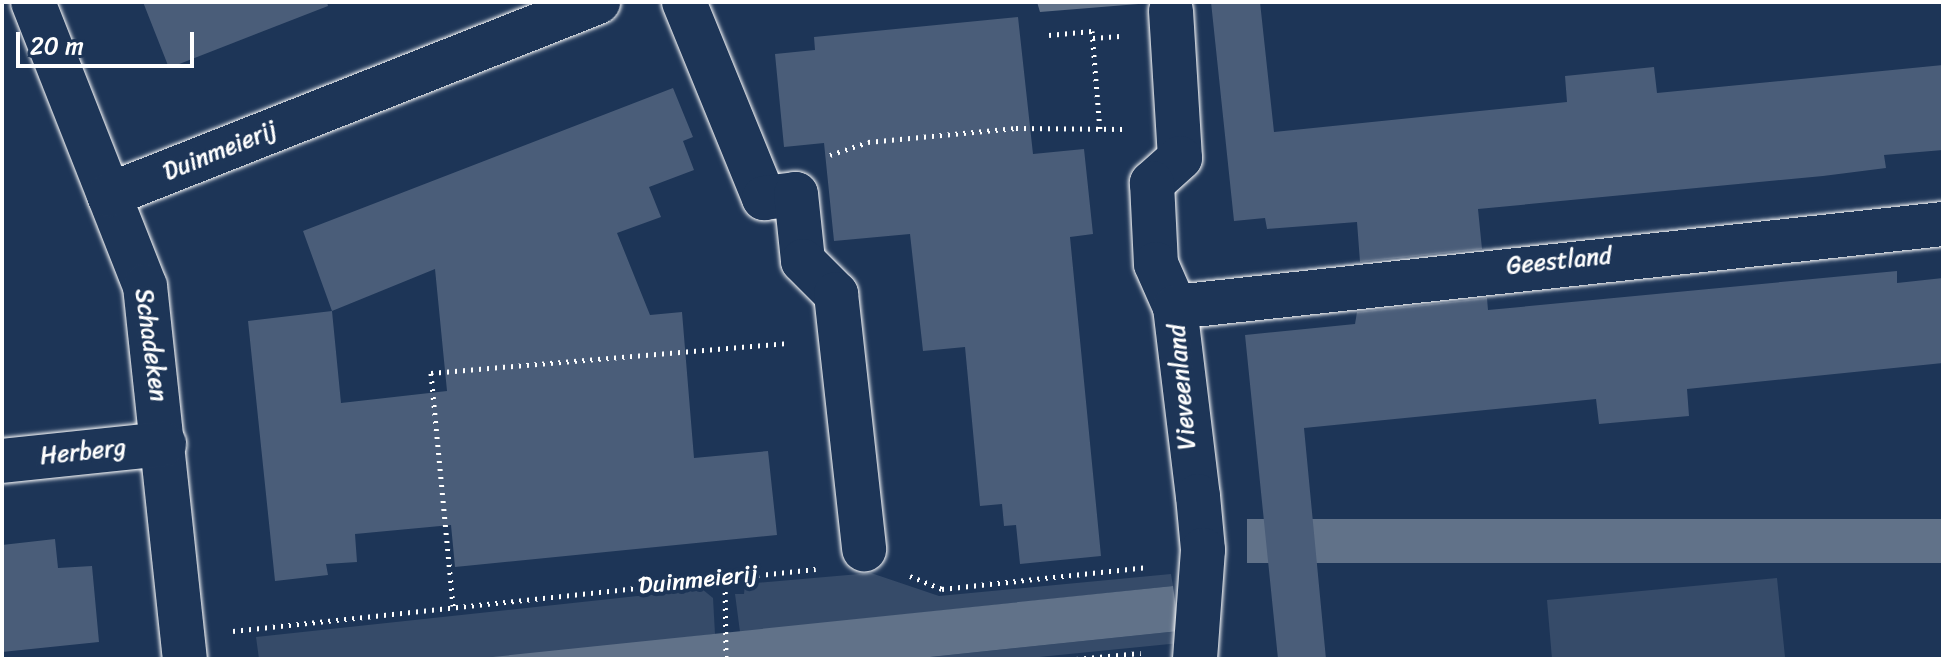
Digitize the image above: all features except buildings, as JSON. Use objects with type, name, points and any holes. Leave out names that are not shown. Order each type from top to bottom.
[{"type":"street","name":"Schadeken","points":[[33,2],[145,286],[184,648]]},
{"type":"street","name":"Duinmeierij","points":[[109,195],[598,2]]},
{"type":"street","points":[[684,2],[764,198],[796,194],[803,261],[836,294],[864,562]]},
{"type":"street","name":"Vieveenland","points":[[1171,11],[1180,158],[1152,183],[1156,264],[1175,307],[1203,550],[1194,654]]},
{"type":"street","name":"Geestland","points":[[1175,307],[1943,224]]},
{"type":"street","name":"Herberg","points":[[2,461],[164,444]]},
{"type":"path","points":[[1049,35],[1092,31],[1100,130]]},
{"type":"path","points":[[1093,38],[1128,36]]},
{"type":"path","points":[[750,162],[1016,128],[1100,130],[1178,127]]},
{"type":"path","points":[[453,606],[431,373],[840,339]]},
{"type":"path","name":"Duinmeierij","points":[[184,648],[453,606],[864,562],[942,589],[1145,569],[1170,550],[1203,550]]},
{"type":"path","points":[[725,576],[726,659]]},
{"type":"path","points":[[1076,659],[1194,654]]},
{"type":"shaded area","points":[[1037,2],[1163,2],[1040,12]]},
{"type":"shaded area","points":[[1247,519],[1943,519],[1943,563],[1247,563]]},
{"type":"shaded area","points":[[871,573],[939,596],[1171,574],[1173,586],[740,632],[735,594],[744,594],[745,584]]},
{"type":"shaded area","points":[[1777,578],[1785,657],[1552,659],[1547,600]]},
{"type":"shaded area","points":[[1173,586],[1179,631],[911,659],[473,659]]},
{"type":"shaded area","points":[[702,589],[713,598],[715,634],[504,659],[259,659],[256,637]]},
{"type":"shaded area","points":[[1179,631],[1180,643],[1019,659],[911,659]]}]
